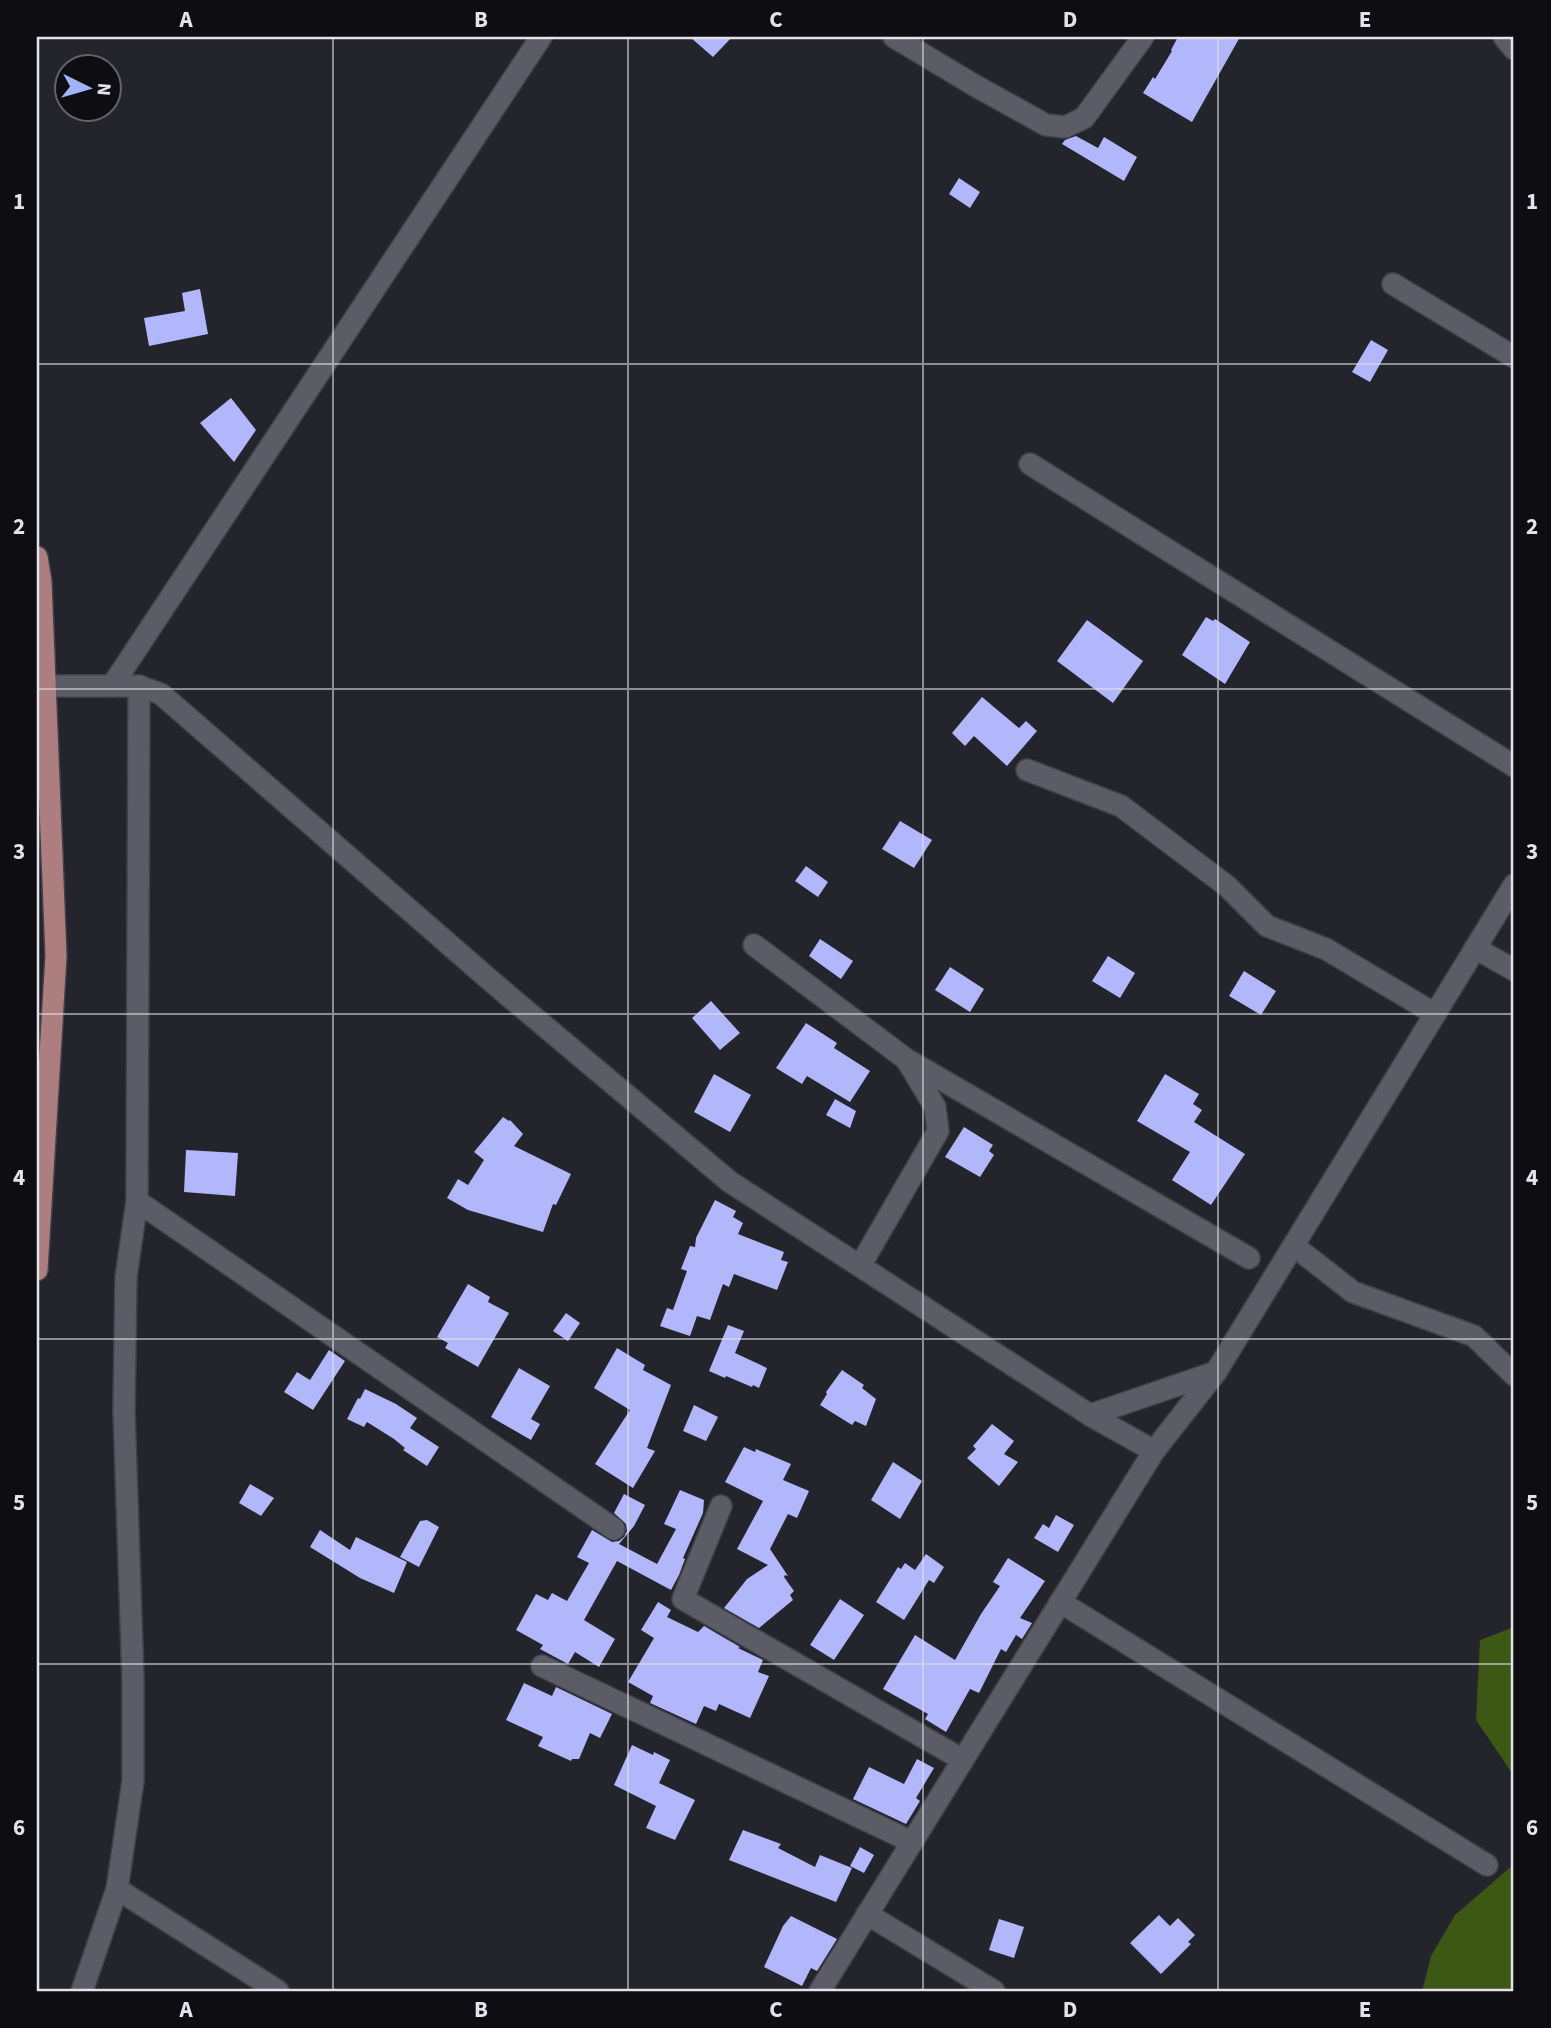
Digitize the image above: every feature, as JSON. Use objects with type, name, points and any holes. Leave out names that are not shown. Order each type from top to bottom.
[{"type":"main road","points":[[37,557],[41,582],[56,956],[37,1270]]},
{"type":"street","points":[[112,686],[541,37]]},
{"type":"street","points":[[894,37],[1046,125],[1065,127],[1084,118],[1143,37]]},
{"type":"street","points":[[1504,37],[1514,49]]},
{"type":"street","points":[[1393,284],[1514,357]]},
{"type":"street","points":[[1030,464],[1514,766]]},
{"type":"street","points":[[45,686],[139,686],[161,694],[498,987],[730,1182],[1090,1415],[1154,1451]]},
{"type":"street","points":[[82,1991],[117,1889],[133,1781],[133,1680],[124,1411],[126,1277],[136,1201],[139,686]]},
{"type":"street","points":[[1027,770],[1121,806],[1227,886],[1267,926],[1326,949],[1435,1014]]},
{"type":"street","points":[[820,1991],[1154,1451],[1216,1372],[1514,885]]},
{"type":"street","points":[[754,945],[906,1059],[1249,1258]]},
{"type":"street","points":[[1475,948],[1514,970]]},
{"type":"street","points":[[860,1266],[938,1131],[935,1107],[906,1059]]},
{"type":"street","points":[[136,1201],[614,1529]]},
{"type":"street","points":[[1294,1247],[1353,1292],[1474,1336],[1514,1375]]},
{"type":"street","points":[[1090,1415],[1216,1372]]},
{"type":"street","points":[[721,1506],[683,1599],[963,1760]]},
{"type":"street","points":[[1060,1602],[1486,1865]]},
{"type":"street","points":[[542,1666],[912,1842]]},
{"type":"street","points":[[117,1889],[278,1991]]},
{"type":"street","points":[[867,1914],[994,1991]]},
{"type":"green space","points":[[1514,1627],[1514,1776],[1476,1720],[1480,1640]]},
{"type":"green space","points":[[1514,1864],[1514,1991],[1422,1991],[1431,1956],[1455,1915]]},
{"type":"building","points":[[690,37],[732,37],[713,57]]},
{"type":"building","points":[[1178,37],[1240,37],[1192,122],[1143,93],[1153,77],[1155,79]]},
{"type":"building","points":[[1076,136],[1098,148],[1104,137],[1137,157],[1124,181],[1062,144]]},
{"type":"building","points":[[959,178],[980,192],[970,208],[949,194]]},
{"type":"building","points":[[200,289],[208,334],[149,346],[144,318],[185,311],[182,293]]},
{"type":"building","points":[[1371,340],[1388,350],[1370,382],[1352,372]]},
{"type":"building","points":[[231,398],[256,430],[234,462],[200,423]]},
{"type":"building","points":[[1206,617],[1213,621],[1215,619],[1250,642],[1225,684],[1182,655]]},
{"type":"building","points":[[1087,620],[1143,661],[1113,703],[1057,661]]},
{"type":"building","points":[[982,697],[1019,728],[1026,721],[1037,731],[1007,766],[974,736],[965,746],[952,733]]},
{"type":"building","points":[[900,821],[932,840],[914,868],[882,849]]},
{"type":"building","points":[[806,866],[828,882],[818,897],[795,881]]},
{"type":"building","points":[[820,939],[853,961],[841,979],[809,956]]},
{"type":"building","points":[[1108,956],[1135,973],[1120,998],[1092,981]]},
{"type":"building","points":[[950,967],[984,989],[970,1012],[935,990]]},
{"type":"building","points":[[1244,971],[1276,991],[1261,1015],[1229,996]]},
{"type":"building","points":[[711,1001],[740,1033],[720,1050],[692,1018]]},
{"type":"building","points":[[806,1023],[837,1043],[834,1048],[870,1071],[850,1102],[807,1076],[802,1084],[776,1068]]},
{"type":"building","points":[[714,1074],[751,1095],[730,1132],[694,1112]]},
{"type":"building","points":[[1165,1074],[1199,1094],[1193,1104],[1202,1110],[1194,1122],[1245,1154],[1211,1205],[1172,1180],[1190,1152],[1137,1121]]},
{"type":"building","points":[[835,1099],[856,1111],[850,1128],[826,1115]]},
{"type":"building","points":[[503,1117],[510,1120],[523,1134],[514,1146],[571,1174],[556,1205],[553,1204],[543,1232],[468,1210],[447,1198],[458,1179],[468,1185],[484,1160],[474,1152]]},
{"type":"building","points":[[964,1127],[993,1145],[989,1151],[994,1155],[980,1177],[945,1157]]},
{"type":"building","points":[[186,1150],[238,1153],[235,1196],[184,1192]]},
{"type":"building","points":[[715,1200],[736,1211],[733,1217],[743,1223],[738,1234],[784,1252],[781,1260],[788,1262],[777,1290],[734,1274],[729,1287],[723,1284],[710,1320],[697,1316],[690,1336],[660,1326],[667,1308],[673,1310],[687,1271],[681,1269],[690,1246],[695,1247],[696,1238]]},
{"type":"building","points":[[468,1284],[490,1297],[488,1302],[509,1313],[478,1367],[445,1348],[448,1343],[437,1337]]},
{"type":"building","points":[[566,1313],[580,1323],[568,1341],[553,1331]]},
{"type":"building","points":[[728,1325],[744,1331],[735,1353],[767,1368],[759,1388],[709,1371]]},
{"type":"building","points":[[617,1348],[645,1365],[643,1370],[671,1385],[647,1448],[655,1451],[633,1488],[595,1464],[630,1410],[594,1388]]},
{"type":"building","points":[[329,1350],[345,1361],[313,1410],[284,1392],[297,1372],[310,1380]]},
{"type":"building","points":[[519,1368],[550,1386],[531,1419],[540,1424],[531,1440],[491,1417]]},
{"type":"building","points":[[842,1370],[864,1385],[862,1388],[876,1399],[866,1426],[855,1421],[852,1425],[820,1405]]},
{"type":"building","points":[[365,1389],[417,1418],[410,1428],[439,1447],[427,1466],[403,1450],[405,1448],[394,1439],[367,1422],[364,1427],[347,1419]]},
{"type":"building","points":[[694,1405],[718,1417],[706,1441],[683,1431]]},
{"type":"building","points":[[992,1424],[1014,1441],[1004,1454],[1018,1462],[999,1486],[967,1458],[976,1449],[973,1446]]},
{"type":"building","points":[[744,1447],[755,1452],[756,1449],[791,1464],[783,1480],[809,1491],[797,1518],[788,1514],[770,1549],[788,1576],[784,1577],[794,1591],[790,1595],[793,1600],[759,1628],[724,1608],[747,1579],[768,1565],[737,1549],[763,1501],[725,1482]]},
{"type":"building","points":[[893,1462],[922,1481],[900,1519],[871,1500]]},
{"type":"building","points":[[250,1484],[274,1498],[261,1516],[239,1503]]},
{"type":"building","points":[[680,1490],[704,1500],[703,1513],[683,1558],[685,1559],[679,1575],[671,1590],[617,1561],[584,1620],[615,1639],[599,1667],[575,1652],[568,1664],[540,1649],[543,1645],[516,1630],[536,1594],[548,1600],[552,1593],[567,1601],[589,1563],[577,1557],[592,1530],[612,1542],[624,1537],[626,1524],[614,1513],[624,1494],[645,1505],[634,1526],[619,1544],[657,1564],[676,1529],[664,1524]]},
{"type":"building","points":[[1056,1515],[1074,1525],[1058,1552],[1034,1538],[1043,1524],[1049,1528]]},
{"type":"building","points":[[427,1520],[439,1527],[419,1567],[400,1557],[420,1521]]},
{"type":"building","points":[[320,1530],[350,1550],[356,1537],[407,1562],[394,1593],[360,1578],[310,1547]]},
{"type":"building","points":[[926,1554],[944,1567],[934,1583],[929,1580],[904,1620],[876,1602],[898,1567],[901,1569],[905,1563],[915,1570]]},
{"type":"building","points":[[1008,1558],[1045,1581],[1020,1618],[1032,1623],[1022,1639],[1016,1635],[1006,1652],[1001,1649],[979,1693],[970,1689],[946,1732],[925,1719],[928,1714],[883,1689],[915,1635],[955,1660],[1000,1586],[993,1582]]},
{"type":"building","points":[[840,1599],[864,1615],[834,1660],[810,1645]]},
{"type":"building","points":[[658,1602],[671,1610],[667,1617],[698,1632],[704,1626],[763,1660],[758,1672],[769,1676],[750,1718],[719,1704],[716,1711],[704,1706],[696,1724],[650,1703],[653,1696],[628,1682],[654,1638],[641,1630]]},
{"type":"building","points":[[524,1683],[552,1696],[556,1687],[612,1714],[600,1738],[590,1733],[579,1759],[571,1761],[538,1746],[543,1737],[506,1720]]},
{"type":"building","points":[[632,1745],[670,1760],[659,1783],[695,1800],[675,1840],[646,1828],[656,1806],[614,1785]]},
{"type":"building","points":[[917,1759],[934,1768],[916,1798],[920,1801],[906,1824],[853,1799],[869,1767],[904,1784]]},
{"type":"building","points":[[743,1830],[781,1844],[778,1848],[815,1867],[820,1855],[852,1868],[836,1902],[729,1860]]},
{"type":"building","points":[[860,1847],[874,1855],[864,1873],[850,1866]]},
{"type":"building","points":[[1159,1915],[1170,1926],[1178,1918],[1195,1935],[1188,1942],[1191,1944],[1161,1974],[1130,1943]]},
{"type":"building","points":[[791,1916],[837,1939],[817,1971],[811,1968],[802,1986],[764,1967],[783,1926]]},
{"type":"building","points":[[999,1919],[1024,1927],[1014,1958],[989,1950]]}]
